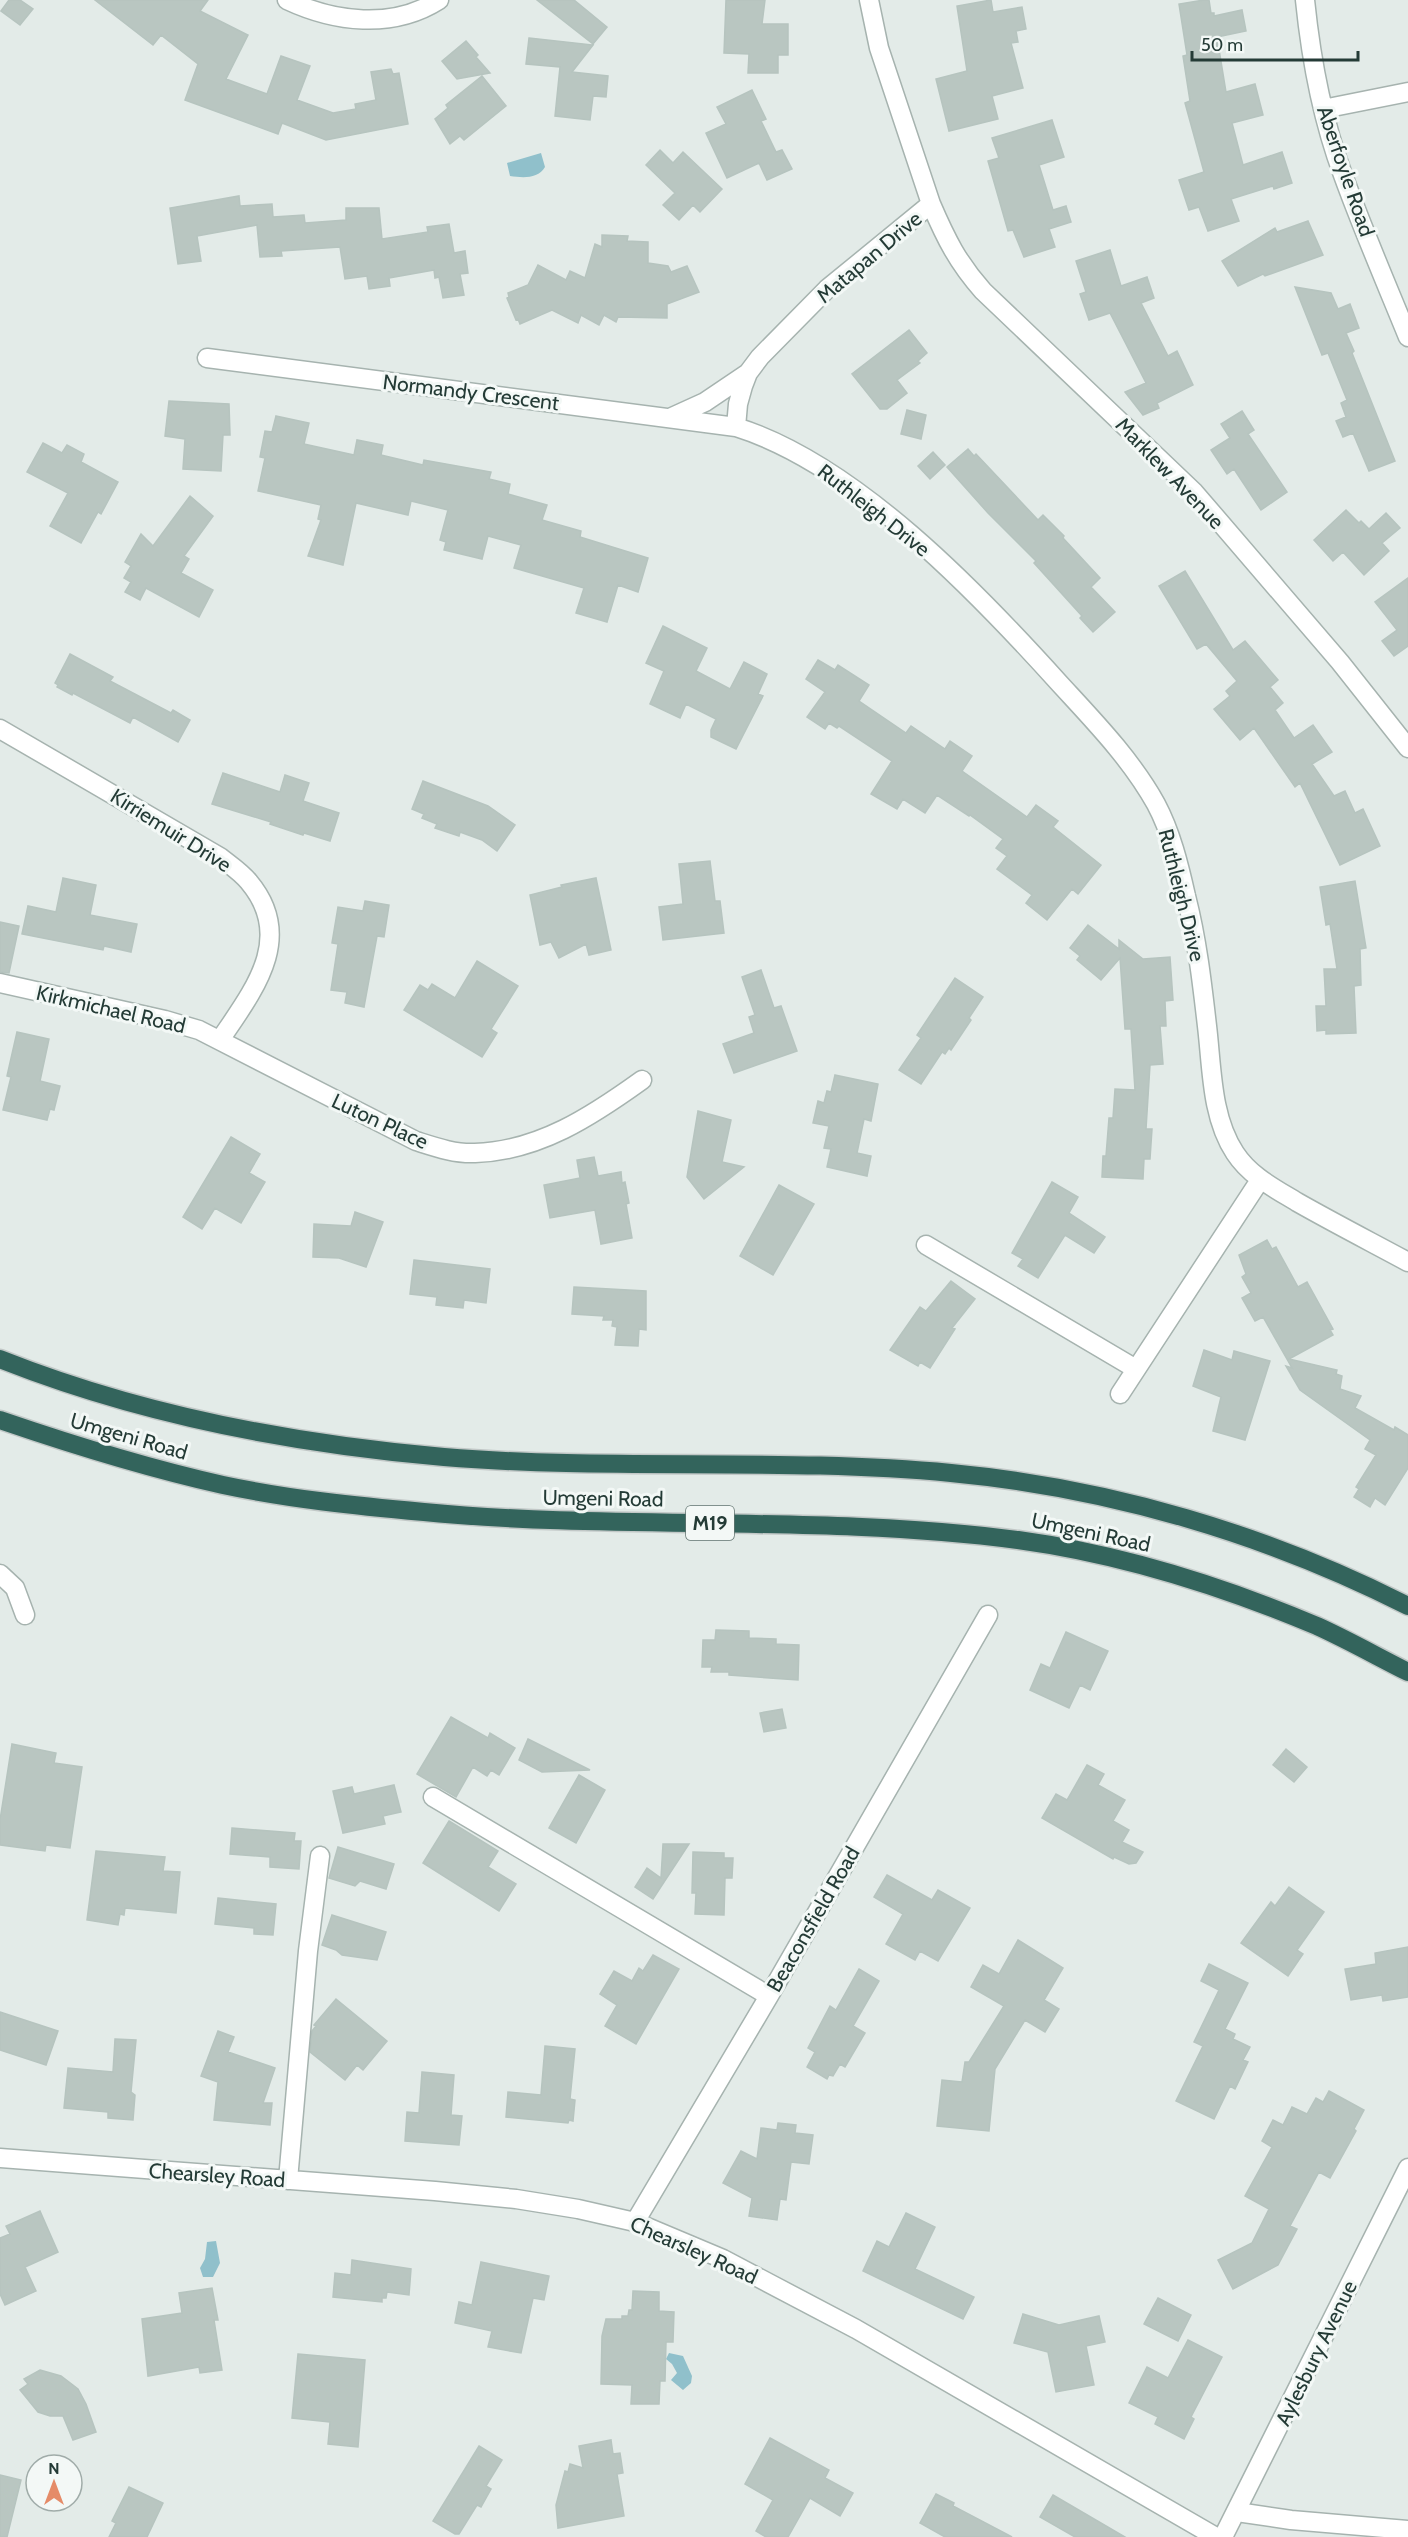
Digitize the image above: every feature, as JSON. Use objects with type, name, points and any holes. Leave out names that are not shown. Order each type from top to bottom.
[{"type":"highway","name":"Umgeni Road","points":[[0,1359],[104,1394],[196,1420],[379,1450],[447,1457],[917,1471],[952,1473],[1049,1487],[1148,1507],[1217,1528],[1291,1554],[1368,1586],[1408,1606]]},
{"type":"highway","name":"Umgeni Road","points":[[0,1420],[143,1465],[226,1485],[327,1502],[462,1515],[873,1528],[1021,1540],[1160,1569],[1232,1593],[1319,1627],[1408,1672]]},
{"type":"street","points":[[286,0],[312,12],[339,19],[365,20],[414,13],[439,0]]},
{"type":"street","name":"Matapan Drive","points":[[736,427],[738,404],[748,372],[760,357],[827,289],[932,204],[879,48],[869,0]]},
{"type":"street","name":"Aberfoyle Road","points":[[1305,0],[1308,33],[1323,109],[1342,173],[1408,337]]},
{"type":"street","points":[[1323,109],[1408,92]]},
{"type":"street","name":"Marklew Avenue","points":[[932,204],[946,238],[964,271],[1194,492],[1340,662],[1408,748]]},
{"type":"street","name":"Normandy Crescent","points":[[207,358],[736,427]]},
{"type":"street","points":[[672,417],[705,402],[748,372]]},
{"type":"street","name":"Ruthleigh Drive","points":[[736,427],[761,435],[811,461],[897,524],[1011,629],[1116,747],[1139,777],[1166,826],[1187,899],[1201,973],[1219,1118],[1236,1155],[1260,1180],[1335,1224],[1408,1262]]},
{"type":"street","name":"Kirriemuir Drive","points":[[0,729],[220,857],[249,881],[266,910],[271,944],[265,966],[250,995],[220,1040]]},
{"type":"street","name":"Kirkmichael Road","points":[[0,983],[165,1020],[199,1030],[220,1040]]},
{"type":"street","name":"Luton Place","points":[[220,1040],[416,1141],[445,1150],[473,1153],[502,1150],[543,1140],[614,1102],[642,1080]]},
{"type":"street","points":[[1120,1394],[1260,1180]]},
{"type":"street","points":[[926,1245],[1137,1369]]},
{"type":"street","points":[[0,1574],[15,1588],[25,1615]]},
{"type":"street","name":"Beaconsfield Road","points":[[635,2222],[769,1996],[988,1615]]},
{"type":"street","points":[[433,1797],[769,1996]]},
{"type":"street","points":[[288,2180],[308,1951],[320,1856]]},
{"type":"street","name":"Chearsley Road","points":[[0,2158],[516,2199],[578,2209],[635,2222],[723,2259],[856,2329],[1216,2537]]},
{"type":"street","name":"Aylesbury Avenue","points":[[1222,2537],[1237,2512],[1408,2168]]},
{"type":"street","points":[[1237,2512],[1290,2520],[1408,2530]]},
{"type":"water","points":[[541,153],[545,167],[538,174],[525,177],[510,176],[507,163]]},
{"type":"water","points":[[216,2241],[220,2263],[213,2277],[203,2277],[200,2268],[205,2259],[207,2242]]},
{"type":"water","points":[[669,2353],[683,2356],[692,2376],[691,2383],[683,2390],[671,2380],[677,2373],[666,2359]]},
{"type":"building","points":[[9,0],[20,0],[33,9],[20,25],[1,11]]},
{"type":"building","points":[[95,0],[208,0],[200,11],[248,35],[226,79],[267,94],[281,56],[310,66],[297,100],[333,113],[356,109],[355,104],[376,100],[371,72],[391,69],[393,74],[399,73],[408,124],[326,140],[282,123],[278,134],[185,100],[198,64],[161,35],[153,45]]},
{"type":"building","points":[[537,0],[574,0],[607,27],[593,44]]},
{"type":"building","points":[[726,0],[765,0],[762,24],[788,24],[788,55],[778,55],[778,73],[748,73],[749,54],[724,53]]},
{"type":"building","points":[[991,0],[993,12],[1022,7],[1026,29],[1016,31],[1018,42],[1011,43],[1023,88],[992,96],[998,119],[949,131],[936,79],[967,71],[957,6]]},
{"type":"building","points":[[1209,0],[1211,13],[1214,13],[1214,16],[1242,10],[1246,31],[1217,37],[1226,92],[1255,84],[1263,115],[1232,123],[1243,165],[1282,152],[1292,183],[1274,189],[1273,186],[1231,199],[1239,221],[1208,231],[1199,207],[1189,210],[1179,180],[1204,172],[1185,103],[1190,101],[1183,56],[1187,55],[1179,4]]},
{"type":"building","points":[[529,38],[593,45],[572,72],[608,76],[606,97],[593,96],[590,120],[555,116],[560,67],[526,64]]},
{"type":"building","points":[[466,41],[490,73],[457,79],[442,61]]},
{"type":"building","points":[[482,76],[506,106],[464,140],[460,136],[450,144],[435,119],[448,108],[446,105]]},
{"type":"building","points":[[752,90],[766,119],[761,121],[776,152],[782,150],[792,169],[767,180],[759,163],[727,178],[706,133],[726,124],[717,107]]},
{"type":"building","points":[[1052,120],[1064,157],[1039,165],[1053,210],[1066,206],[1071,222],[1049,229],[1055,247],[1024,257],[1013,230],[1008,231],[988,161],[999,158],[992,138]]},
{"type":"building","points":[[660,150],[673,163],[683,152],[722,189],[700,212],[693,205],[679,220],[663,205],[675,193],[646,165]]},
{"type":"building","points":[[239,196],[240,206],[272,204],[273,217],[304,215],[305,223],[346,220],[346,208],[379,208],[382,239],[428,232],[427,227],[449,224],[454,253],[465,251],[468,273],[460,274],[464,295],[443,298],[439,277],[435,278],[434,270],[389,278],[390,286],[369,289],[367,276],[345,279],[340,247],[281,251],[282,256],[260,257],[257,225],[197,236],[201,261],[178,264],[170,208]]},
{"type":"building","points":[[1308,221],[1323,255],[1265,276],[1263,274],[1238,286],[1222,261],[1275,228],[1277,232]]},
{"type":"building","points":[[602,235],[628,236],[627,241],[648,242],[648,263],[668,266],[671,272],[687,266],[699,292],[667,304],[667,318],[618,317],[616,322],[604,315],[599,325],[581,315],[578,323],[552,310],[520,324],[507,298],[508,293],[528,285],[538,265],[566,280],[570,271],[585,278],[595,244],[602,247]]},
{"type":"building","points":[[1110,250],[1121,286],[1147,277],[1154,298],[1141,303],[1168,356],[1177,351],[1193,385],[1157,403],[1159,408],[1143,415],[1125,392],[1146,383],[1110,313],[1089,320],[1080,294],[1086,292],[1076,261]]},
{"type":"building","points":[[1295,287],[1331,293],[1338,309],[1350,304],[1359,328],[1346,333],[1395,461],[1369,471],[1353,433],[1343,437],[1336,421],[1346,417],[1341,403],[1347,400],[1328,353],[1322,355]]},
{"type":"building","points":[[909,330],[927,353],[918,361],[920,363],[897,380],[907,393],[887,409],[880,409],[852,374]]},
{"type":"building","points":[[169,401],[229,404],[230,435],[223,435],[221,471],[183,469],[185,439],[165,436]]},
{"type":"building","points":[[907,410],[926,415],[921,439],[901,434]]},
{"type":"building","points":[[1242,411],[1254,430],[1248,434],[1287,492],[1261,510],[1234,469],[1227,474],[1211,450],[1230,438],[1221,424]]},
{"type":"building","points":[[276,416],[309,423],[304,444],[354,455],[357,440],[383,445],[381,455],[423,465],[424,460],[491,472],[489,479],[510,484],[508,494],[547,505],[542,520],[581,531],[580,537],[648,558],[638,592],[618,585],[607,622],[576,613],[584,588],[514,568],[521,545],[488,536],[482,559],[444,550],[446,542],[440,540],[448,510],[411,501],[408,515],[356,503],[343,565],[308,556],[321,520],[318,519],[321,505],[258,491],[265,458],[260,457],[265,431],[272,432]]},
{"type":"building","points":[[43,443],[62,453],[67,445],[84,454],[81,462],[118,482],[101,514],[98,512],[81,543],[50,526],[68,493],[27,472]]},
{"type":"building","points":[[968,449],[974,456],[976,454],[1038,520],[1043,515],[1100,578],[1091,587],[1115,612],[1093,632],[1080,618],[1082,616],[1034,563],[1036,561],[988,513],[947,467]]},
{"type":"building","points":[[933,452],[945,465],[930,479],[918,466]]},
{"type":"building","points":[[190,496],[213,516],[184,556],[189,559],[181,573],[213,590],[199,617],[146,588],[140,600],[125,592],[131,582],[124,578],[131,566],[125,562],[141,534],[153,546]]},
{"type":"building","points":[[1346,510],[1369,529],[1386,513],[1400,528],[1382,543],[1389,551],[1364,575],[1343,552],[1333,561],[1314,540]]},
{"type":"building","points":[[1185,571],[1233,650],[1245,641],[1278,680],[1270,687],[1283,703],[1275,710],[1294,738],[1313,725],[1332,752],[1312,764],[1334,796],[1345,791],[1355,813],[1363,809],[1380,846],[1340,865],[1300,783],[1295,787],[1254,728],[1240,740],[1214,709],[1230,696],[1226,691],[1237,681],[1206,644],[1197,649],[1159,586]]},
{"type":"building","points":[[1408,578],[1408,646],[1394,656],[1382,641],[1397,630],[1375,602]]},
{"type":"building","points":[[663,626],[707,648],[696,671],[730,689],[744,662],[767,674],[758,694],[763,696],[736,749],[711,737],[711,730],[716,719],[686,704],[680,718],[650,704],[664,671],[646,663]]},
{"type":"building","points":[[70,654],[113,677],[110,681],[171,713],[173,710],[190,720],[178,742],[133,717],[130,723],[57,687],[55,683]]},
{"type":"building","points":[[818,660],[835,670],[838,665],[869,685],[859,701],[906,733],[911,726],[945,749],[950,741],[972,756],[962,771],[1027,817],[1036,805],[1058,821],[1053,827],[1101,865],[1078,894],[1072,889],[1047,920],[1026,903],[1032,895],[997,869],[1007,856],[996,848],[1003,839],[970,815],[937,795],[925,813],[903,799],[897,809],[871,794],[892,761],[839,726],[837,728],[829,723],[825,729],[807,717],[825,692],[806,679]]},
{"type":"building","points":[[223,773],[280,792],[285,775],[309,783],[303,801],[339,813],[330,841],[304,833],[303,835],[270,824],[271,822],[212,804]]},
{"type":"building","points":[[423,781],[488,806],[515,825],[497,851],[482,840],[460,832],[459,836],[435,828],[437,824],[422,818],[424,814],[412,809]]},
{"type":"building","points":[[710,861],[715,901],[720,901],[724,933],[663,940],[659,907],[683,904],[679,864]]},
{"type":"building","points":[[63,878],[96,885],[90,915],[137,924],[131,952],[104,946],[103,950],[22,934],[28,906],[56,912]]},
{"type":"building","points":[[596,878],[611,950],[589,955],[586,944],[559,958],[551,942],[540,945],[530,895],[562,887],[561,885]]},
{"type":"building","points":[[1355,881],[1366,948],[1360,949],[1361,985],[1354,986],[1356,1033],[1326,1034],[1326,1030],[1317,1031],[1316,1006],[1326,1006],[1324,969],[1337,969],[1330,924],[1326,925],[1320,887]]},
{"type":"building","points":[[365,901],[389,905],[384,937],[377,936],[364,1007],[345,1003],[347,992],[331,990],[338,944],[332,943],[338,907],[363,911]]},
{"type":"building","points":[[0,922],[19,926],[9,973],[0,972]]},
{"type":"building","points":[[1088,925],[1119,949],[1119,940],[1143,959],[1170,957],[1173,1000],[1165,1001],[1166,1026],[1160,1026],[1163,1064],[1150,1065],[1146,1129],[1152,1129],[1150,1159],[1144,1159],[1143,1179],[1102,1177],[1109,1118],[1113,1118],[1115,1089],[1135,1090],[1131,1029],[1125,1029],[1120,958],[1101,980],[1077,960],[1080,956],[1070,948]]},
{"type":"building","points":[[477,961],[518,986],[491,1029],[497,1033],[482,1057],[404,1010],[420,985],[428,990],[432,984],[455,998]]},
{"type":"building","points":[[761,970],[774,1008],[781,1006],[797,1051],[734,1073],[723,1044],[754,1033],[749,1017],[755,1015],[742,977]]},
{"type":"building","points":[[955,978],[983,997],[951,1050],[949,1048],[945,1054],[942,1052],[921,1084],[899,1070],[921,1038],[917,1035]]},
{"type":"building","points":[[17,1032],[49,1039],[40,1081],[60,1086],[54,1110],[50,1109],[47,1120],[3,1110],[11,1077],[7,1076]]},
{"type":"building","points":[[835,1075],[878,1084],[871,1121],[864,1119],[857,1153],[871,1156],[867,1176],[827,1167],[831,1149],[824,1148],[829,1126],[813,1123],[818,1101],[824,1103],[827,1091],[831,1092]]},
{"type":"building","points":[[698,1111],[731,1120],[722,1162],[744,1167],[704,1199],[687,1177]]},
{"type":"building","points":[[231,1137],[260,1154],[249,1173],[265,1182],[241,1223],[215,1208],[202,1229],[183,1217]]},
{"type":"building","points":[[594,1157],[598,1176],[621,1172],[629,1203],[626,1204],[632,1238],[601,1244],[595,1210],[550,1218],[544,1185],[580,1178],[577,1160]]},
{"type":"building","points":[[1052,1182],[1078,1197],[1069,1213],[1105,1237],[1094,1253],[1065,1235],[1038,1278],[1018,1266],[1023,1259],[1012,1253]]},
{"type":"building","points":[[779,1185],[814,1204],[773,1275],[740,1256]]},
{"type":"building","points":[[355,1212],[383,1222],[366,1267],[339,1258],[313,1257],[314,1224],[351,1226]]},
{"type":"building","points":[[1267,1240],[1272,1249],[1276,1247],[1298,1287],[1307,1282],[1333,1329],[1330,1330],[1333,1335],[1289,1359],[1337,1370],[1336,1374],[1342,1376],[1340,1389],[1361,1396],[1355,1408],[1394,1430],[1395,1427],[1408,1435],[1408,1468],[1385,1505],[1375,1498],[1370,1507],[1354,1497],[1359,1489],[1356,1487],[1376,1455],[1365,1449],[1370,1440],[1300,1390],[1286,1366],[1292,1368],[1263,1317],[1255,1321],[1242,1298],[1251,1293],[1242,1277],[1246,1274],[1239,1255]]},
{"type":"building","points":[[414,1260],[490,1269],[486,1303],[464,1300],[463,1308],[436,1305],[437,1297],[410,1294]]},
{"type":"building","points":[[951,1281],[975,1299],[952,1328],[955,1329],[930,1368],[920,1362],[918,1366],[890,1350],[920,1307],[926,1311]]},
{"type":"building","points":[[574,1287],[646,1291],[646,1330],[639,1329],[638,1346],[615,1345],[617,1327],[612,1326],[613,1320],[603,1320],[604,1316],[572,1314]]},
{"type":"building","points":[[1204,1350],[1232,1360],[1234,1351],[1270,1361],[1245,1440],[1213,1431],[1221,1397],[1193,1386]]},
{"type":"building","points":[[716,1630],[749,1631],[749,1638],[776,1639],[776,1644],[799,1645],[798,1680],[729,1675],[729,1672],[711,1672],[712,1667],[702,1667],[703,1640],[715,1640]]},
{"type":"building","points":[[1066,1632],[1108,1651],[1090,1690],[1080,1685],[1069,1708],[1030,1690],[1041,1664],[1050,1668]]},
{"type":"building","points":[[782,1709],[786,1728],[764,1732],[760,1713]]},
{"type":"building","points":[[451,1717],[488,1738],[490,1733],[515,1748],[499,1775],[491,1770],[487,1776],[473,1767],[456,1797],[417,1774]]},
{"type":"building","points":[[528,1739],[590,1770],[542,1772],[519,1760]]},
{"type":"building","points":[[12,1744],[56,1753],[54,1763],[82,1767],[70,1848],[46,1845],[45,1851],[0,1845],[0,1820]]},
{"type":"building","points":[[1286,1749],[1307,1767],[1294,1782],[1273,1765]]},
{"type":"building","points":[[1087,1765],[1104,1774],[1098,1785],[1125,1800],[1113,1821],[1129,1830],[1122,1842],[1143,1852],[1136,1863],[1129,1864],[1114,1857],[1113,1859],[1042,1818],[1056,1794],[1067,1800]]},
{"type":"building","points":[[579,1775],[605,1790],[576,1843],[549,1828]]},
{"type":"building","points":[[394,1785],[401,1812],[383,1816],[385,1824],[343,1833],[333,1791],[352,1787],[354,1794]]},
{"type":"building","points":[[449,1821],[498,1851],[488,1867],[516,1884],[499,1911],[423,1863]]},
{"type":"building","points":[[232,1828],[295,1833],[294,1841],[301,1841],[299,1869],[270,1867],[270,1857],[230,1854]]},
{"type":"building","points":[[663,1844],[689,1844],[653,1899],[635,1887],[647,1868],[661,1878]]},
{"type":"building","points":[[338,1847],[394,1864],[386,1889],[360,1881],[355,1886],[329,1878]]},
{"type":"building","points":[[96,1851],[165,1857],[163,1871],[180,1872],[176,1913],[125,1908],[124,1915],[120,1914],[118,1925],[87,1920]]},
{"type":"building","points":[[693,1852],[724,1853],[724,1858],[733,1858],[732,1878],[725,1878],[724,1915],[695,1914],[696,1893],[692,1893]]},
{"type":"building","points":[[887,1875],[932,1900],[938,1890],[970,1908],[938,1961],[920,1951],[915,1960],[886,1944],[903,1914],[874,1897]]},
{"type":"building","points":[[1289,1887],[1324,1912],[1297,1950],[1303,1954],[1288,1976],[1241,1943],[1271,1902],[1275,1906]]},
{"type":"building","points":[[218,1898],[276,1904],[273,1935],[254,1934],[254,1928],[215,1924]]},
{"type":"building","points":[[332,1915],[386,1932],[377,1960],[342,1955],[322,1945]]},
{"type":"building","points":[[1018,1940],[1063,1968],[1044,2000],[1059,2009],[1045,2032],[1025,2020],[995,2069],[989,2131],[937,2126],[942,2080],[962,2082],[965,2062],[969,2062],[1004,2006],[971,1987],[983,1965],[999,1974]]},
{"type":"building","points":[[1408,1947],[1408,1997],[1383,2001],[1382,1995],[1351,2000],[1345,1969],[1376,1964],[1375,1953]]},
{"type":"building","points":[[653,1955],[679,1969],[636,2044],[605,2026],[617,2005],[600,1994],[614,1971],[632,1981],[639,1968],[643,1971]]},
{"type":"building","points":[[1209,1964],[1248,1983],[1225,2029],[1235,2034],[1233,2039],[1250,2047],[1243,2060],[1248,2062],[1235,2089],[1230,2086],[1214,2119],[1176,2101],[1203,2046],[1194,2042],[1219,1990],[1201,1981]]},
{"type":"building","points":[[859,1969],[879,1981],[853,2026],[865,2033],[845,2067],[840,2064],[833,2076],[829,2075],[827,2079],[807,2067],[815,2052],[808,2048],[830,2006],[836,2010]]},
{"type":"building","points":[[336,1999],[387,2041],[363,2070],[357,2065],[345,2080],[310,2052],[312,2031],[316,2026],[314,2025]]},
{"type":"building","points":[[0,2012],[58,2031],[46,2065],[0,2050]]},
{"type":"building","points":[[218,2031],[234,2037],[228,2052],[275,2068],[263,2103],[272,2103],[270,2125],[214,2120],[218,2082],[201,2076]]},
{"type":"building","points":[[115,2039],[136,2040],[131,2092],[135,2095],[133,2120],[108,2118],[108,2112],[64,2108],[68,2068],[113,2072]]},
{"type":"building","points":[[545,2046],[575,2049],[570,2099],[575,2100],[573,2121],[569,2120],[568,2123],[506,2117],[508,2092],[541,2095]]},
{"type":"building","points":[[422,2072],[454,2075],[451,2115],[462,2116],[459,2145],[405,2141],[407,2112],[419,2113]]},
{"type":"building","points":[[1329,2091],[1364,2110],[1354,2129],[1356,2131],[1330,2178],[1319,2172],[1290,2226],[1297,2229],[1278,2265],[1233,2289],[1218,2260],[1252,2243],[1269,2209],[1245,2196],[1272,2147],[1262,2141],[1273,2120],[1283,2125],[1292,2107],[1307,2114],[1316,2098],[1323,2102]]},
{"type":"building","points":[[778,2123],[796,2125],[795,2133],[813,2135],[809,2164],[791,2162],[786,2200],[780,2199],[777,2220],[749,2216],[752,2198],[723,2183],[741,2151],[757,2159],[761,2128],[777,2130]]},
{"type":"building","points":[[40,2211],[58,2252],[25,2267],[36,2291],[5,2305],[0,2294],[0,2238],[10,2234],[6,2226]]},
{"type":"building","points":[[906,2213],[935,2227],[915,2269],[974,2297],[963,2319],[863,2271],[877,2241],[889,2247]]},
{"type":"building","points":[[352,2260],[411,2269],[409,2295],[387,2292],[382,2302],[333,2297],[335,2273],[351,2275]]},
{"type":"building","points":[[481,2262],[549,2276],[544,2300],[533,2298],[521,2353],[488,2347],[492,2331],[455,2323],[459,2302],[472,2305]]},
{"type":"building","points":[[212,2288],[218,2320],[214,2320],[222,2370],[200,2373],[199,2367],[148,2376],[142,2319],[182,2313],[179,2293]]},
{"type":"building","points":[[633,2291],[659,2292],[659,2311],[674,2312],[673,2342],[666,2342],[665,2381],[660,2381],[659,2404],[631,2404],[632,2385],[601,2384],[602,2336],[606,2319],[622,2319],[622,2316],[628,2316],[629,2310],[632,2310]]},
{"type":"building","points":[[1158,2298],[1191,2315],[1178,2341],[1144,2324]]},
{"type":"building","points":[[1023,2314],[1059,2325],[1099,2316],[1105,2342],[1086,2346],[1094,2385],[1056,2392],[1048,2352],[1014,2343]]},
{"type":"building","points":[[1188,2340],[1222,2357],[1191,2417],[1194,2419],[1184,2439],[1155,2424],[1158,2417],[1129,2403],[1147,2367],[1168,2378]]},
{"type":"building","points":[[298,2354],[365,2360],[358,2447],[328,2444],[330,2422],[292,2418]]},
{"type":"building","points":[[40,2370],[61,2376],[78,2389],[96,2432],[73,2440],[63,2416],[50,2416],[38,2412],[20,2390],[28,2384],[24,2379]]},
{"type":"building","points":[[770,2438],[829,2470],[825,2478],[853,2493],[840,2516],[810,2498],[788,2537],[766,2537],[756,2531],[773,2500],[745,2484]]},
{"type":"building","points":[[611,2440],[613,2454],[620,2453],[623,2473],[617,2474],[624,2516],[558,2528],[556,2505],[565,2471],[568,2472],[570,2464],[583,2468],[579,2446]]},
{"type":"building","points":[[479,2446],[502,2460],[486,2486],[491,2489],[481,2507],[477,2505],[459,2534],[455,2534],[433,2521]]},
{"type":"building","points":[[0,2475],[21,2480],[7,2537],[0,2537]]},
{"type":"building","points":[[129,2487],[163,2503],[147,2537],[109,2537],[116,2523],[112,2521]]},
{"type":"building","points":[[936,2494],[954,2503],[953,2506],[1012,2537],[945,2537],[920,2523]]},
{"type":"building","points":[[1053,2495],[1125,2537],[1075,2537],[1040,2517]]}]
